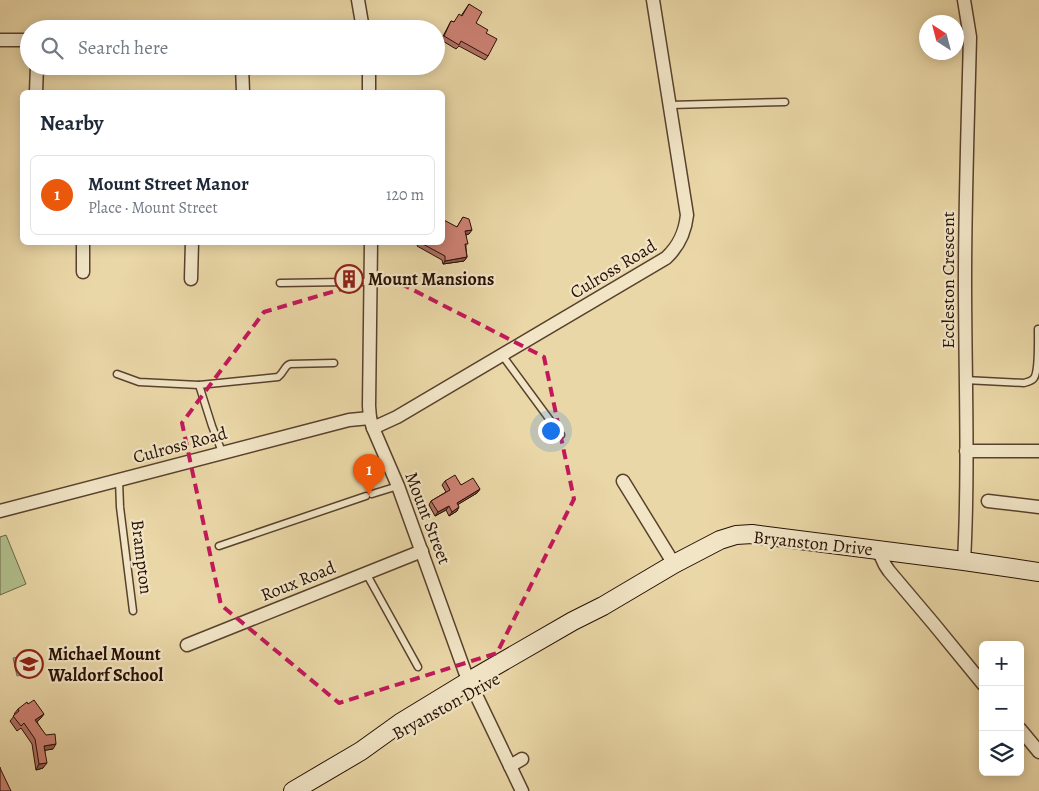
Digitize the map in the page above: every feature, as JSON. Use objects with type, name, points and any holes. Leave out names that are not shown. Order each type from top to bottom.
[{"type":"main road","name":"Bryanston Drive","points":[[293,791],[361,751],[400,723],[577,628],[603,606],[674,564],[720,540],[736,535],[752,534],[1039,572]]},
{"type":"street","points":[[358,0],[361,20]]},
{"type":"street","name":"Culross Road","points":[[0,511],[349,420],[372,423],[397,417],[666,258],[681,240],[687,215],[653,0]]},
{"type":"street","name":"Eccleston Crescent","points":[[964,0],[970,37],[965,278],[966,525],[964,561]]},
{"type":"street","points":[[0,40],[20,40]]},
{"type":"street","points":[[36,90],[37,75]]},
{"type":"street","points":[[242,75],[243,90]]},
{"type":"street","points":[[369,75],[369,90]]},
{"type":"street","points":[[83,245],[83,272]]},
{"type":"street","points":[[192,245],[192,279]]},
{"type":"street","name":"Mount Street","points":[[370,245],[369,406],[372,423],[398,486],[472,686],[522,791]]},
{"type":"street","points":[[966,450],[1039,451]]},
{"type":"street","points":[[624,482],[674,564]]},
{"type":"street","points":[[988,501],[1039,507]]},
{"type":"street","points":[[878,550],[889,571],[979,679]]},
{"type":"street","name":"Roux Road","points":[[187,645],[422,551]]},
{"type":"street","points":[[1022,731],[1039,752]]},
{"type":"street","points":[[510,766],[522,759]]},
{"type":"lane","points":[[670,105],[785,102]]},
{"type":"lane","points":[[280,283],[370,282]]},
{"type":"lane","points":[[965,380],[1029,382],[1038,372],[1038,329]]},
{"type":"lane","points":[[502,355],[561,435]]},
{"type":"lane","points":[[117,374],[139,382],[199,385],[278,377],[283,373],[286,366],[290,364],[334,363]]},
{"type":"lane","points":[[199,385],[222,452]]},
{"type":"lane","name":"Brampton","points":[[119,480],[120,507],[134,611]]},
{"type":"lane","points":[[219,546],[398,486]]},
{"type":"lane","points":[[366,573],[418,667]]},
{"type":"highlighted area","points":[[386,276],[544,357],[574,499],[497,653],[339,703],[221,605],[182,423],[264,312]]},
{"type":"shaded area","points":[[6,535],[26,584],[0,595],[0,537]]},
{"type":"shaded area","points":[[40,656],[42,668],[21,672],[22,675],[17,676],[13,658],[18,657],[19,660]]},
{"type":"building","points":[[469,4],[482,12],[476,23],[488,30],[486,33],[497,39],[488,56],[461,41],[459,45],[445,37],[451,21],[454,22],[459,14],[462,16]]},
{"type":"building","points":[[463,217],[469,219],[472,230],[465,231],[468,244],[465,244],[467,257],[445,261],[445,256],[425,245],[445,245],[445,221],[457,227]]},
{"type":"building","points":[[455,475],[461,485],[473,478],[480,489],[457,503],[459,507],[452,512],[449,506],[438,512],[431,501],[450,490],[445,481]]},
{"type":"building","points":[[34,700],[44,714],[35,720],[46,735],[55,734],[56,744],[44,746],[47,763],[39,764],[35,739],[24,723],[21,726],[13,716],[27,702],[28,704]]},
{"type":"building","points":[[0,768],[11,791],[0,791]]},
{"type":"place","name":"Mount Mansions","points":[[349,279]]},
{"type":"place","name":"Mount Street Manor","points":[[369,495]]},
{"type":"place","name":"Michael Mount Waldorf School","points":[[29,664]]}]
